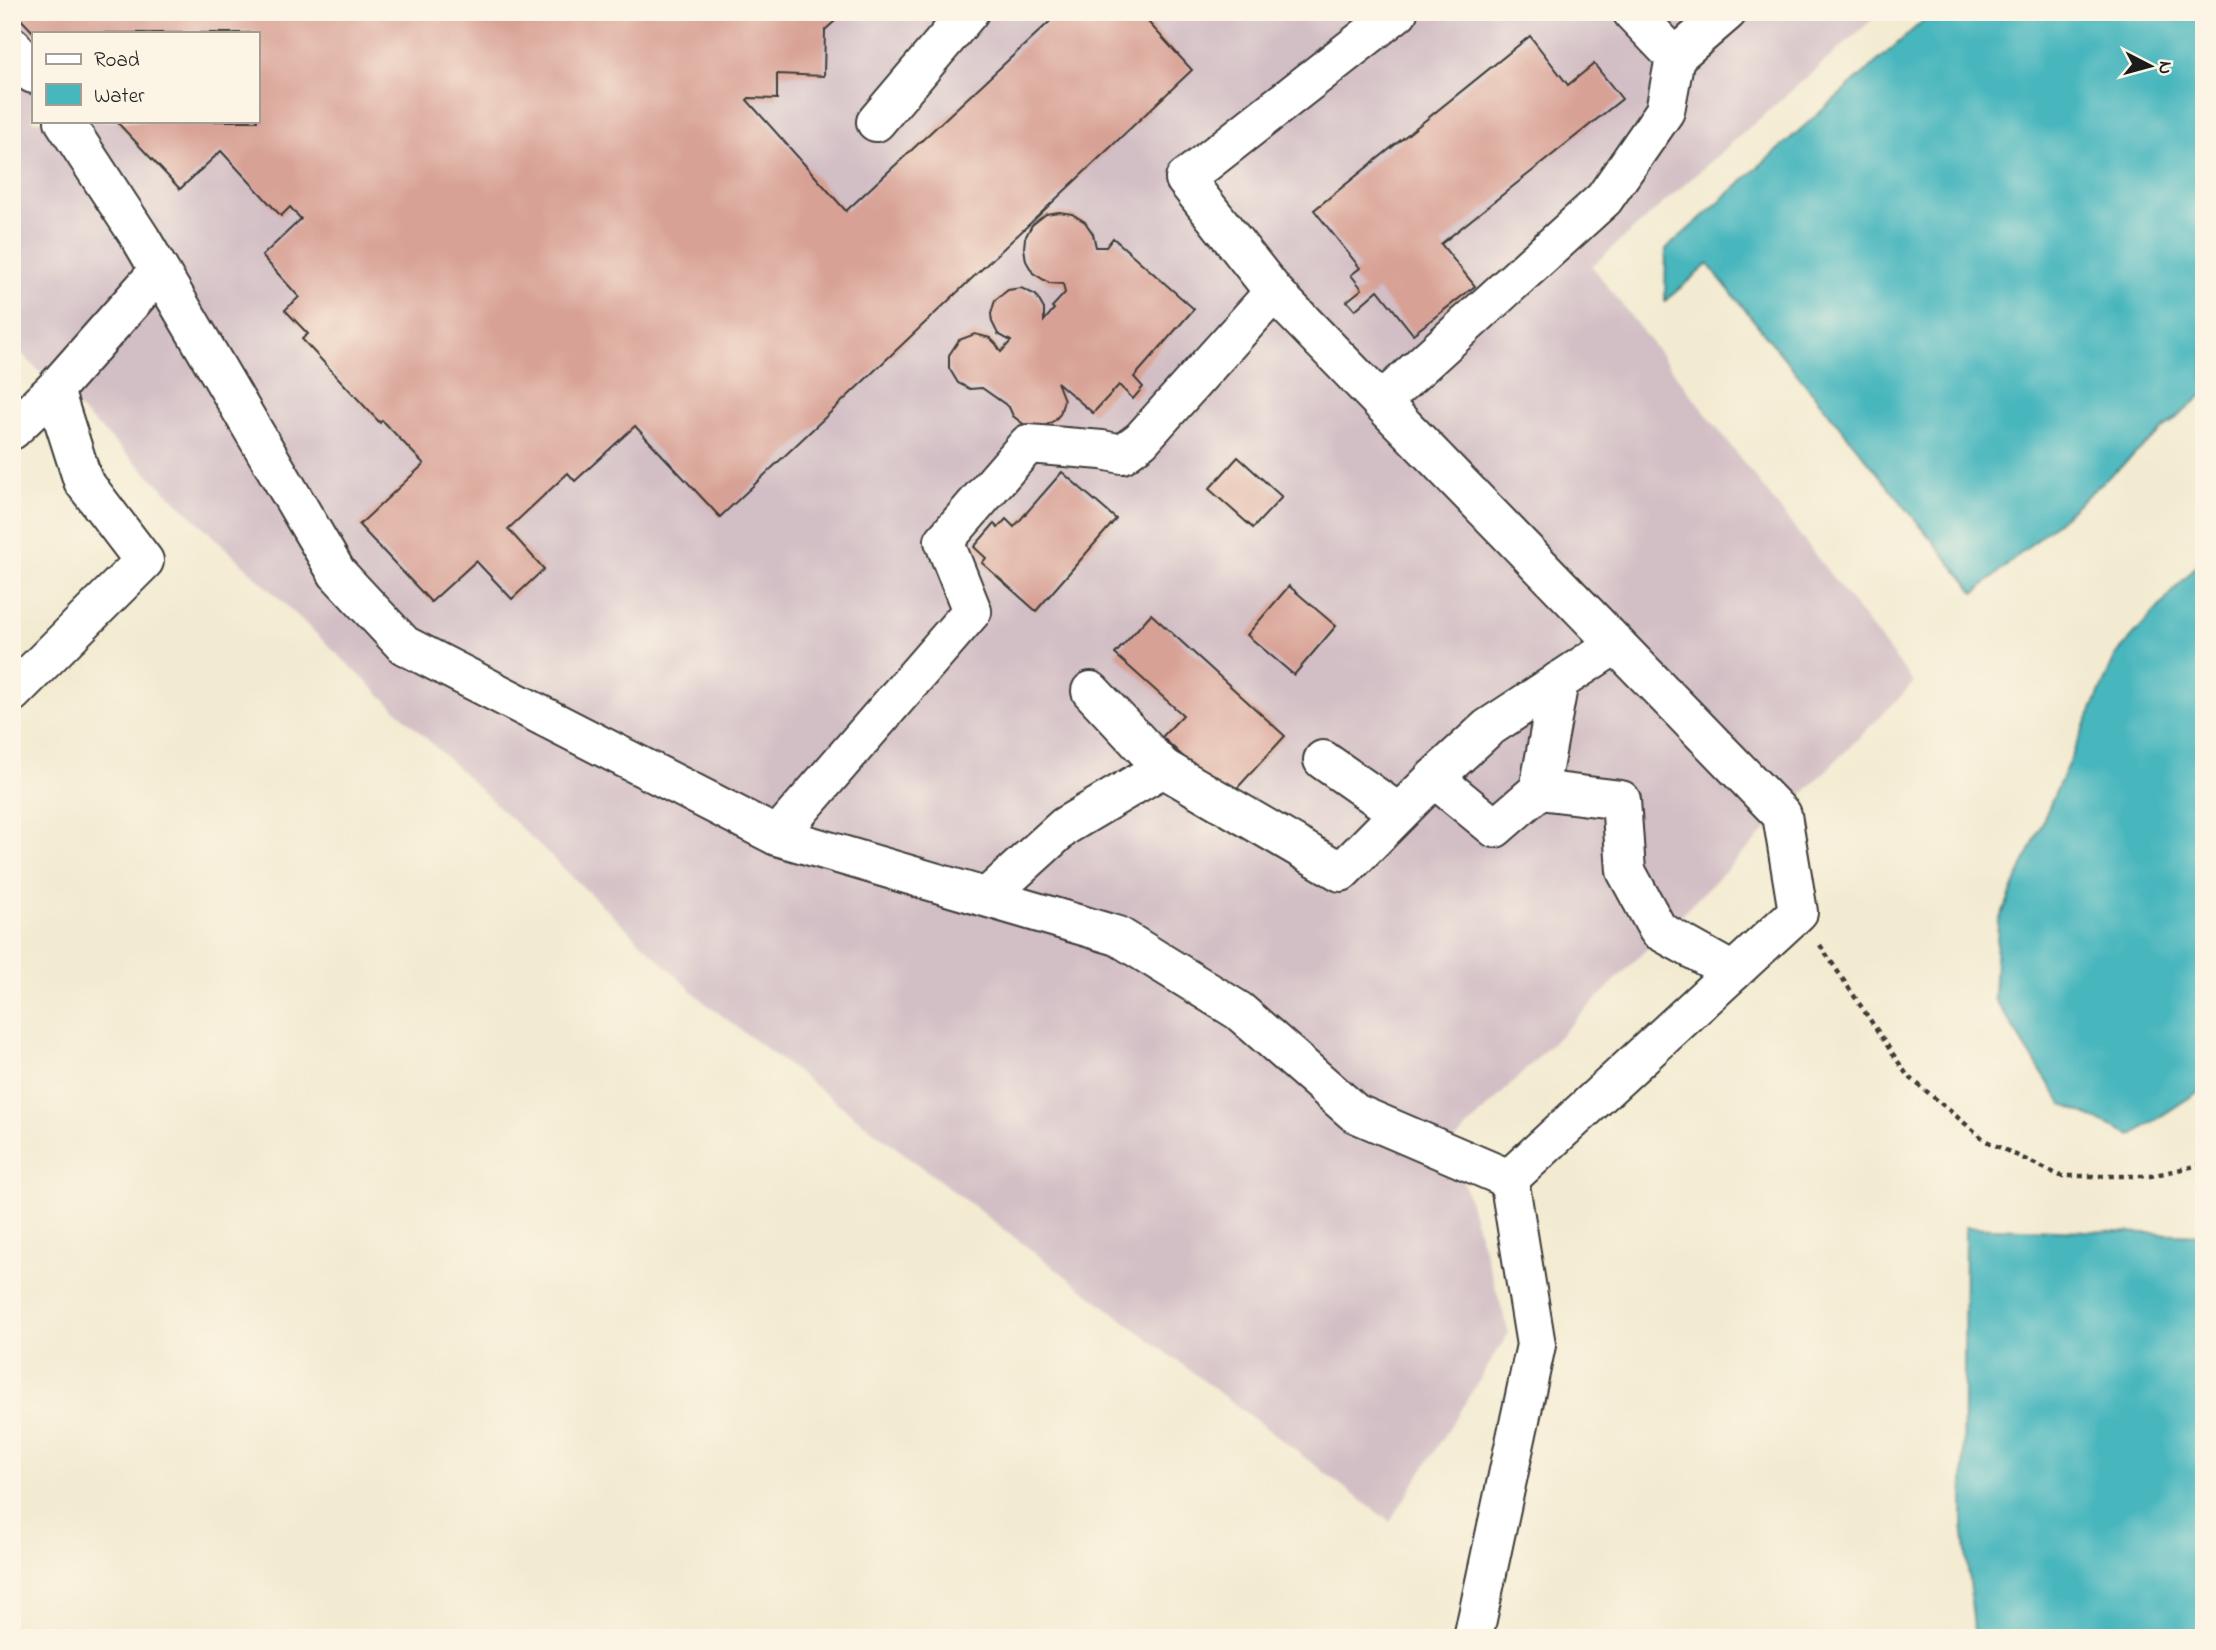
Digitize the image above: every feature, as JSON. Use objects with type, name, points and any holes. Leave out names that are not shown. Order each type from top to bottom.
[{"type":"lane","points":[[876,122],[969,12]]},
{"type":"lane","points":[[1398,12],[1185,179],[1274,292],[1782,815],[1798,912],[1509,1179]]},
{"type":"lane","points":[[1632,12],[1675,57]]},
{"type":"lane","points":[[1381,402],[1604,199],[1665,111],[1675,57],[1727,12]]},
{"type":"lane","points":[[12,46],[32,73]]},
{"type":"lane","points":[[65,122],[159,271],[337,573],[404,645],[777,836],[1118,936],[1239,1011],[1355,1113],[1509,1179]]},
{"type":"lane","points":[[12,430],[54,390],[159,271]]},
{"type":"lane","points":[[777,836],[972,611],[944,541],[1028,444],[1122,454],[1141,439],[1274,292]]},
{"type":"lane","points":[[12,693],[144,561],[83,481],[54,390]]},
{"type":"lane","points":[[1091,691],[1163,768],[1341,872],[1488,728],[1616,644]]},
{"type":"lane","points":[[1434,778],[1495,828],[1539,790],[1559,681]]},
{"type":"lane","points":[[1323,760],[1399,813]]},
{"type":"lane","points":[[987,897],[1065,826],[1163,768]]},
{"type":"lane","points":[[1539,790],[1621,800],[1626,871],[1658,930],[1733,972]]},
{"type":"lane","points":[[1473,1638],[1536,1345],[1509,1179]]},
{"type":"path","points":[[1798,912],[1907,1075],[1986,1141],[2061,1175],[2151,1176],[2204,1164]]},
{"type":"shaded area","points":[[12,12],[1881,12],[1592,266],[1914,683],[1452,1143],[1509,1333],[1390,1522],[704,1002],[12,345]]},
{"type":"water","points":[[1933,12],[2204,12],[2204,394],[1975,593],[1708,264],[1665,301],[1666,249]]},
{"type":"water","points":[[2204,557],[2204,1088],[2132,1135],[2062,1104],[1994,998],[1998,923],[2116,655]]},
{"type":"water","points":[[1965,1227],[2204,1235],[2204,1638],[1975,1638],[1963,1524]]},
{"type":"building","points":[[14,12],[845,12],[825,30],[824,76],[777,74],[777,99],[747,100],[846,211],[1060,12],[1139,12],[1192,70],[720,517],[635,426],[575,481],[568,473],[508,529],[544,569],[512,599],[476,561],[431,602],[359,525],[424,464],[382,420],[380,423],[302,339],[308,334],[285,310],[299,297],[262,256],[301,219],[290,207],[281,216],[221,151],[180,189],[117,122],[259,122],[259,32],[33,32]]},
{"type":"building","points":[[1530,36],[1568,85],[1594,64],[1622,99],[1441,244],[1475,286],[1413,334],[1378,290],[1355,310],[1347,301],[1362,289],[1351,275],[1360,268],[1314,210]]},
{"type":"building","points":[[1046,214],[1072,214],[1085,222],[1093,234],[1096,247],[1106,247],[1113,238],[1194,309],[1134,377],[1143,387],[1133,399],[1119,385],[1093,413],[1057,382],[1064,400],[1060,414],[1043,427],[1026,426],[1013,416],[1009,407],[982,388],[970,389],[958,383],[949,368],[949,355],[959,340],[975,334],[990,338],[1001,352],[1011,341],[998,334],[991,314],[995,300],[1008,290],[1021,288],[1036,295],[1044,309],[1044,321],[1054,309],[1052,307],[1065,293],[1063,284],[1049,283],[1033,273],[1026,261],[1024,248],[1025,238],[1032,225]]},
{"type":"building","points":[[1238,457],[1282,497],[1253,528],[1209,489]]},
{"type":"building","points":[[1062,472],[1116,519],[1036,611],[982,563],[986,558],[974,547],[994,524],[998,528],[1006,519],[1014,527]]},
{"type":"building","points":[[1289,586],[1336,626],[1294,675],[1247,635]]},
{"type":"building","points":[[1151,614],[1285,736],[1228,798],[1162,737],[1183,715],[1115,654]]}]
